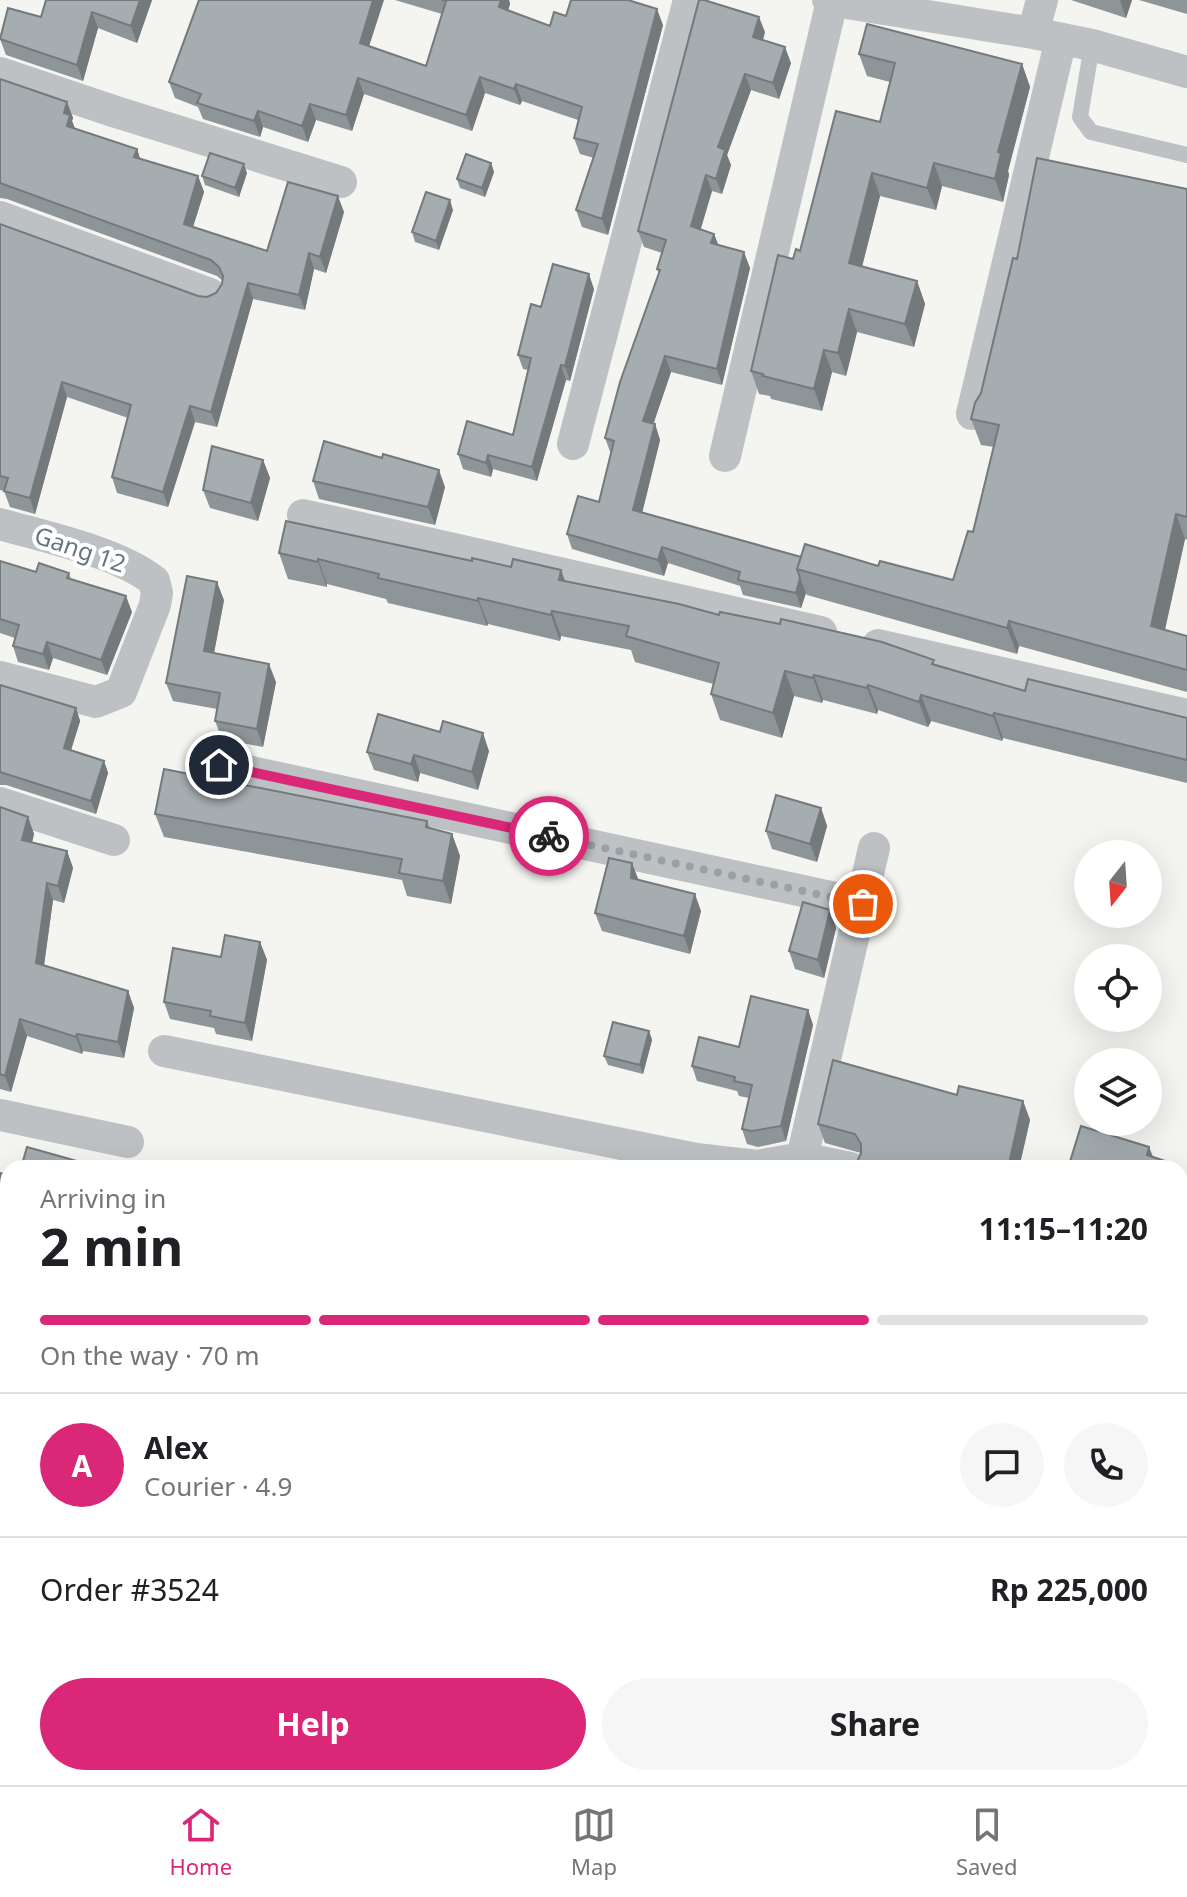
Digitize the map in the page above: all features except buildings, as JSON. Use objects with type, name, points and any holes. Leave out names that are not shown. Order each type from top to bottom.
[{"type":"street","points":[[573,444],[689,0]]},
{"type":"street","points":[[972,414],[1062,39],[1042,0]]},
{"type":"street","points":[[725,456],[830,1],[1062,39],[1187,72]]},
{"type":"street","points":[[0,73],[341,182]]},
{"type":"street","points":[[0,217],[210,294]]},
{"type":"street","points":[[303,515],[1187,715]]},
{"type":"street","name":"Gang 12","points":[[0,524],[78,547],[133,568],[154,581],[157,593],[140,648],[121,692],[96,702],[0,677]]},
{"type":"street","points":[[219,765],[863,904]]},
{"type":"street","points":[[0,803],[114,840]]},
{"type":"street","points":[[802,1158],[874,848]]},
{"type":"street","points":[[164,1051],[705,1160]]},
{"type":"street","points":[[0,1115],[128,1142]]},
{"type":"street","points":[[791,1160],[812,1160]]},
{"type":"lane","points":[[1062,39],[1080,117],[1091,132],[1187,155]]},
{"type":"way so far","points":[[549,836],[863,904]]},
{"type":"route","points":[[219,765],[549,836]]}]
